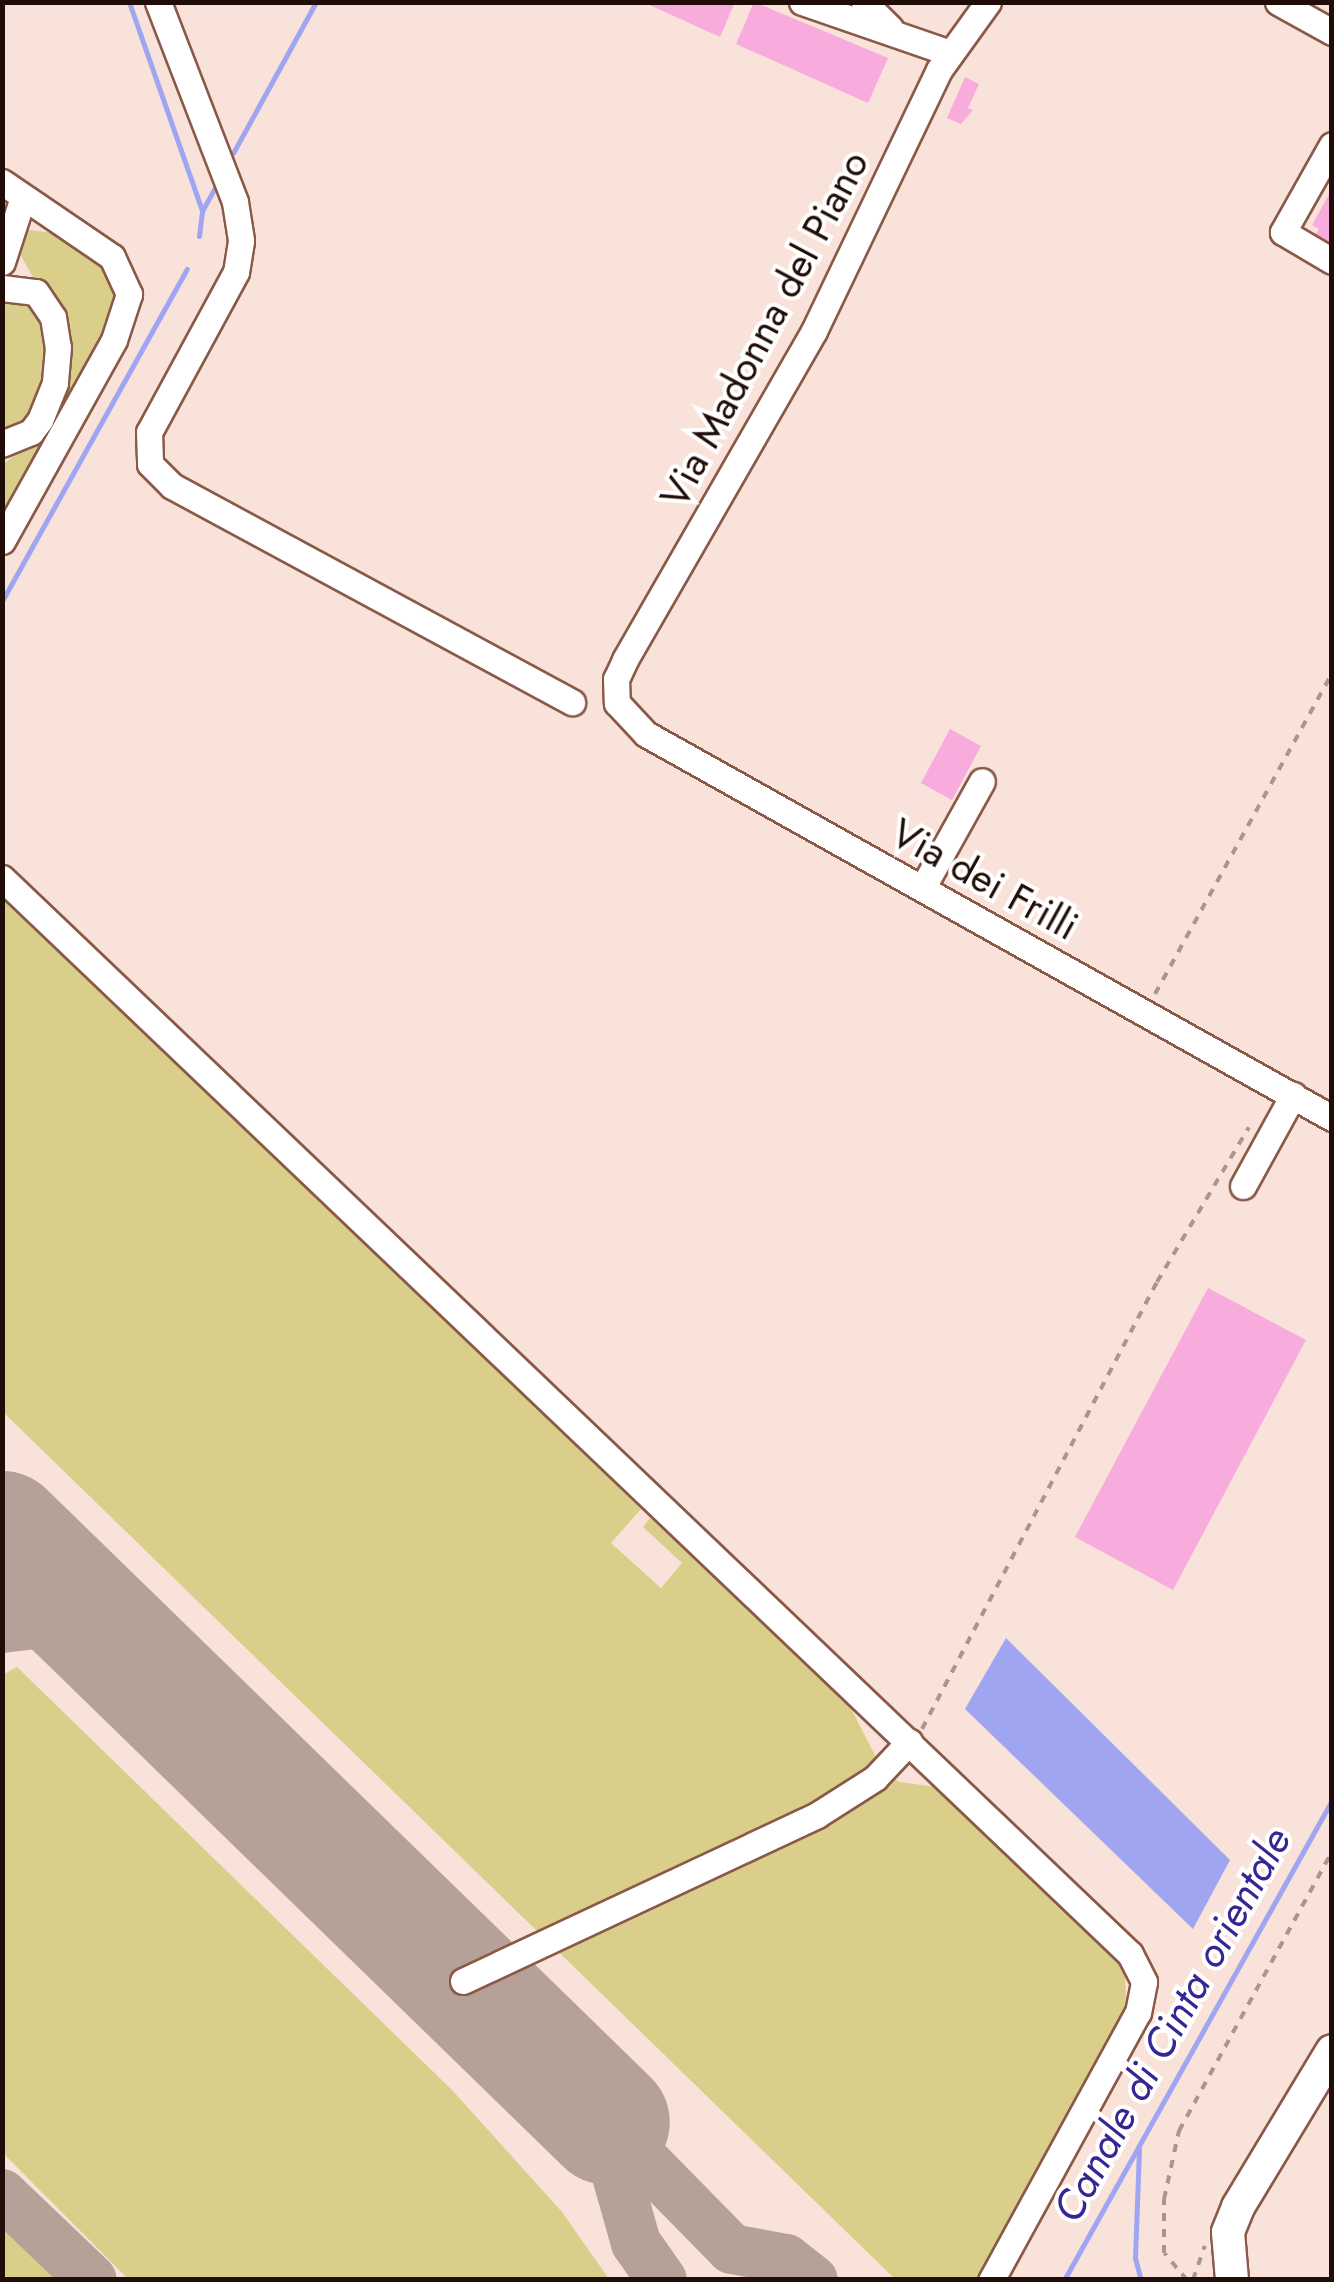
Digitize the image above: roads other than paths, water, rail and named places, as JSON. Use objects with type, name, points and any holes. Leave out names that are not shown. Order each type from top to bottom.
[{"type":"main road","points":[[1232,2280],[1228,2232],[1238,2207],[1332,2050]]},
{"type":"main road","points":[[1254,2280],[1246,2241],[1250,2218],[1332,2087]]},
{"type":"street","points":[[158,2],[242,229],[239,262],[149,432],[147,453],[155,473],[572,702]]},
{"type":"street","points":[[802,2],[854,26],[890,28],[950,54]]},
{"type":"street","points":[[864,2],[890,28]]},
{"type":"street","name":"Via Madonna del Piano","points":[[615,695],[625,660],[814,331],[950,54],[988,2]]},
{"type":"street","points":[[1278,2],[1332,32]]},
{"type":"street","points":[[1332,145],[1283,232],[1332,261]]},
{"type":"street","points":[[2,262],[13,189],[112,256],[128,282],[128,308],[2,541]]},
{"type":"street","points":[[2,288],[36,292],[53,317],[58,347],[55,383],[40,420],[31,432],[2,444]]},
{"type":"street","name":"Via dei Frilli","points":[[615,695],[634,726],[1332,1118]]},
{"type":"street","points":[[923,887],[982,781]]},
{"type":"street","points":[[2,878],[915,1736],[1130,1954],[1144,1982],[1138,2012],[991,2280]]},
{"type":"street","points":[[1243,1186],[1293,1095]]},
{"type":"street","points":[[463,1981],[816,1815],[874,1778],[915,1736]]},
{"type":"water","points":[[1006,1638],[1230,1860],[1193,1929],[965,1709]]},
{"type":"waterway","points":[[129,2],[202,211]]},
{"type":"waterway","points":[[233,153],[316,2]]},
{"type":"waterway","points":[[199,236],[202,211],[217,184]]},
{"type":"waterway","points":[[2,601],[187,269]]},
{"type":"waterway","name":"Canale di Cinta orientale","points":[[1064,2280],[1332,1800]]},
{"type":"waterway","points":[[1139,2149],[1135,2258],[1141,2280]]}]
